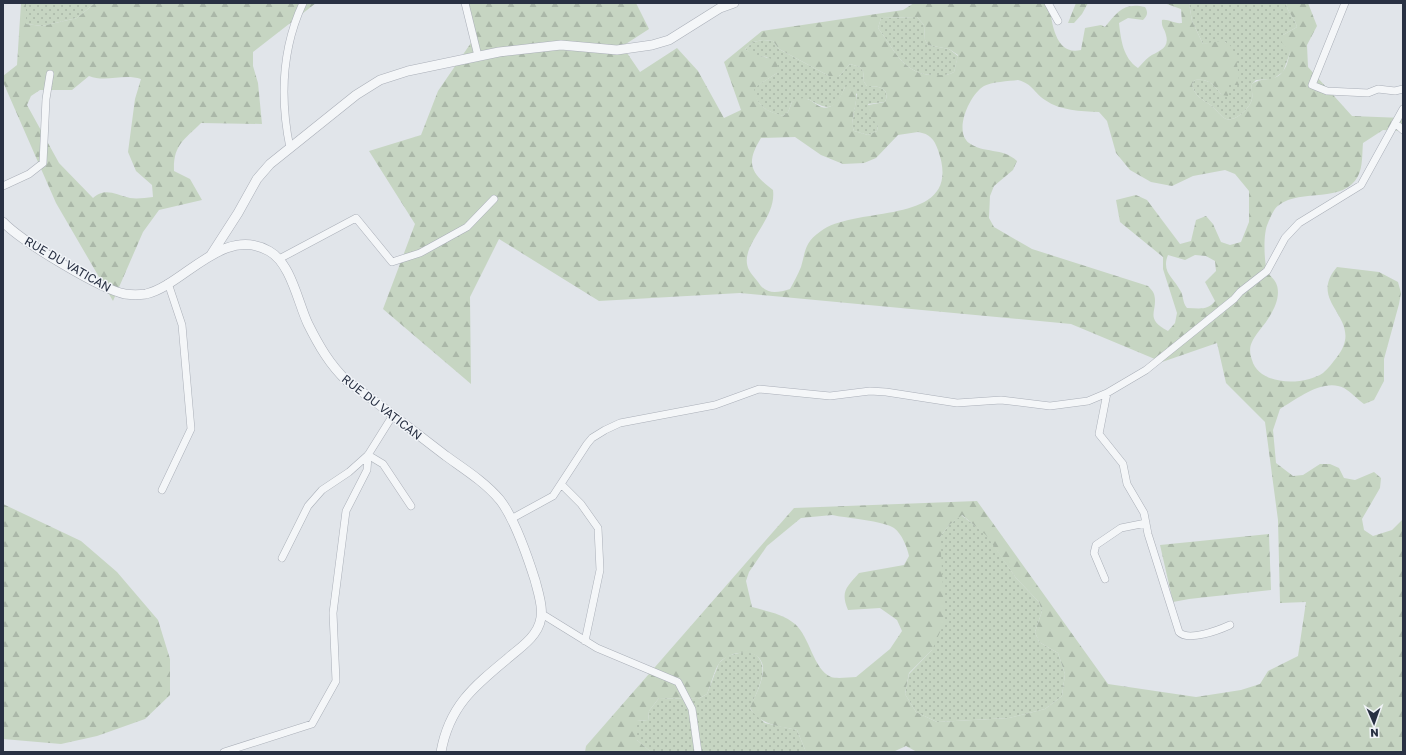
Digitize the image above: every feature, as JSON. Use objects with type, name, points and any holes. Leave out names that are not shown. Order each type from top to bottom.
[{"type":"street","points":[[290,148],[284,112],[284,80],[291,36],[303,3]]},
{"type":"street","points":[[465,3],[478,56]]},
{"type":"street","points":[[211,255],[238,213],[257,179],[270,164],[356,95],[380,80],[408,71],[499,52],[561,45],[617,50],[652,45],[669,40],[720,8],[734,3]]},
{"type":"street","points":[[1048,3],[1058,21]]},
{"type":"street","points":[[1345,3],[1312,85],[1334,92],[1368,93],[1378,89],[1395,91],[1403,89]]},
{"type":"street","points":[[3,186],[29,174],[43,163],[46,99],[50,74]]},
{"type":"street","points":[[511,519],[547,501],[562,485],[592,438],[612,426],[620,423],[715,405],[759,389],[830,396],[870,391],[886,392],[949,402],[1001,400],[1050,406],[1088,401],[1107,393],[1158,361],[1267,271],[1285,238],[1299,223],[1361,185],[1403,109]]},
{"type":"street","points":[[1395,123],[1403,130]]},
{"type":"street","points":[[279,259],[356,218],[392,262],[420,253],[467,227],[494,198]]},
{"type":"street","name":"RUE DU VATICAN","points":[[3,222],[13,232],[49,255],[104,286],[124,294],[136,295],[148,293],[168,283],[211,255],[236,246],[247,244],[269,251],[279,259],[286,270],[308,323],[326,357],[335,369],[347,381],[493,493],[506,509],[532,569],[542,605],[542,614]]},
{"type":"street","points":[[162,490],[191,428],[182,325],[168,283]]},
{"type":"street","points":[[1107,393],[1099,434],[1123,464],[1127,484],[1142,508],[1179,632],[1185,636],[1207,634],[1230,626]]},
{"type":"street","points":[[282,558],[308,506],[322,490],[349,472],[368,454],[393,416]]},
{"type":"street","points":[[368,454],[383,464],[411,506]]},
{"type":"street","points":[[224,752],[312,724],[336,681],[333,613],[346,511],[367,470],[368,454]]},
{"type":"street","points":[[562,485],[581,504],[598,528],[600,570],[585,640]]},
{"type":"street","points":[[1105,579],[1094,553],[1096,545],[1121,528],[1146,523]]},
{"type":"street","points":[[441,752],[448,727],[465,696],[476,684],[527,642],[540,625],[542,614],[597,648],[678,682],[692,710],[698,752]]},
{"type":"green space","points":[[21,3],[26,3],[26,24],[42,26],[77,18],[95,3],[316,3],[253,52],[253,66],[258,83],[262,124],[201,123],[181,144],[175,155],[174,171],[190,179],[202,200],[159,210],[143,232],[113,301],[56,203],[3,82],[3,76],[17,65]],"holes":[[[89,76],[95,78],[134,77],[141,79],[135,99],[128,152],[136,171],[152,185],[153,197],[133,198],[106,192],[93,198],[59,163],[27,105],[31,96],[40,90],[72,90]]]},
{"type":"green space","points":[[26,3],[95,3],[77,18],[42,26],[26,24]]},
{"type":"green space","points":[[464,3],[636,3],[649,29],[618,49],[625,50],[640,72],[677,48],[698,71],[724,118],[741,110],[724,62],[762,31],[903,10],[914,3],[1054,3],[1050,8],[1054,31],[1061,44],[1073,51],[1081,50],[1085,28],[1101,25],[1105,27],[1117,13],[1126,7],[1138,6],[1145,7],[1147,10],[1147,15],[1143,20],[1128,18],[1119,23],[1122,42],[1126,54],[1138,68],[1149,57],[1165,47],[1167,40],[1162,20],[1182,23],[1181,9],[1164,3],[1189,3],[1192,21],[1203,44],[1223,41],[1229,44],[1235,55],[1238,68],[1239,85],[1227,85],[1228,96],[1222,95],[1214,85],[1208,81],[1195,80],[1192,84],[1199,97],[1212,106],[1224,118],[1230,119],[1242,114],[1251,103],[1252,84],[1260,80],[1280,75],[1286,67],[1290,53],[1280,40],[1283,35],[1297,27],[1286,3],[1308,3],[1317,26],[1307,45],[1308,67],[1352,116],[1403,118],[1403,131],[1383,130],[1363,143],[1360,172],[1351,185],[1343,190],[1333,193],[1299,197],[1288,200],[1277,206],[1266,227],[1265,240],[1267,271],[1278,288],[1276,304],[1266,322],[1253,339],[1250,346],[1250,353],[1256,369],[1263,375],[1273,379],[1294,381],[1315,377],[1323,373],[1329,367],[1337,357],[1344,343],[1345,332],[1342,321],[1331,301],[1328,291],[1329,280],[1337,267],[1379,272],[1398,282],[1401,293],[1384,359],[1384,381],[1374,400],[1364,404],[1344,388],[1328,386],[1319,388],[1302,395],[1280,409],[1273,430],[1276,463],[1293,476],[1303,475],[1320,464],[1330,464],[1339,468],[1344,478],[1355,480],[1374,472],[1381,478],[1380,488],[1362,519],[1364,530],[1373,536],[1392,530],[1403,519],[1403,752],[917,752],[906,746],[893,752],[806,752],[797,730],[770,724],[754,714],[750,708],[761,683],[763,667],[761,660],[756,656],[751,653],[744,652],[731,655],[720,662],[714,673],[707,694],[698,699],[659,698],[649,711],[648,721],[637,720],[637,740],[651,752],[585,752],[586,746],[794,508],[977,501],[1108,684],[1196,697],[1241,690],[1260,684],[1268,671],[1298,656],[1306,602],[1280,603],[1278,520],[1265,422],[1226,383],[1217,343],[1162,362],[1071,324],[740,293],[599,301],[499,239],[470,297],[471,384],[383,309],[415,224],[369,151],[421,135],[438,91],[475,37]],"holes":[[[917,17],[924,25],[925,40],[928,45],[949,49],[958,55],[954,72],[945,75],[924,74],[915,71],[908,66],[901,60],[878,28],[881,18]],[[763,40],[773,41],[779,49],[829,76],[839,76],[850,64],[860,67],[863,71],[864,82],[867,86],[880,87],[886,94],[885,102],[868,105],[865,109],[878,126],[877,131],[868,135],[854,131],[853,119],[856,94],[855,89],[851,85],[845,87],[836,102],[830,107],[821,107],[811,100],[803,98],[792,102],[788,112],[783,116],[767,110],[757,100],[754,88],[777,73],[777,61],[756,55],[745,49],[753,42]],[[1018,80],[1030,86],[1051,104],[1071,110],[1099,112],[1107,121],[1116,153],[1130,170],[1151,182],[1172,186],[1193,176],[1225,170],[1235,174],[1249,191],[1249,222],[1241,242],[1230,245],[1221,242],[1213,224],[1206,216],[1196,220],[1191,241],[1180,244],[1147,200],[1136,195],[1116,200],[1120,222],[1163,257],[1163,269],[1177,313],[1175,323],[1168,331],[1160,326],[1154,318],[1154,294],[1148,286],[1032,249],[994,227],[989,218],[990,196],[994,186],[1013,170],[1017,161],[1005,154],[981,148],[969,143],[964,137],[963,122],[969,104],[979,90],[984,86]],[[918,132],[926,134],[933,140],[938,150],[942,175],[936,192],[923,203],[903,210],[837,223],[821,231],[811,239],[806,247],[801,267],[790,289],[772,292],[761,286],[750,272],[747,261],[748,252],[752,242],[764,223],[773,201],[773,190],[755,173],[753,167],[753,155],[761,138],[795,137],[821,155],[843,164],[864,163],[876,158],[898,135]],[[1168,255],[1185,260],[1195,255],[1206,256],[1215,261],[1216,271],[1205,282],[1215,301],[1206,308],[1187,308],[1184,304],[1181,292],[1169,274],[1166,266]],[[832,515],[882,523],[894,528],[902,537],[908,552],[909,556],[904,565],[859,573],[848,586],[845,594],[848,610],[880,608],[897,620],[902,631],[890,649],[856,677],[834,678],[825,673],[795,624],[780,615],[752,607],[746,581],[749,572],[767,546],[801,518]],[[962,515],[986,535],[1016,578],[1039,602],[1042,611],[1035,632],[1039,642],[1058,653],[1065,674],[1062,696],[1045,709],[1009,718],[937,722],[916,712],[905,694],[909,673],[932,650],[945,621],[940,537],[949,525]]]},
{"type":"green space","points":[[1076,3],[1088,3],[1082,14],[1074,23],[1068,23]]},
{"type":"green space","points":[[1189,3],[1286,3],[1296,24],[1297,27],[1283,35],[1290,53],[1283,72],[1273,79],[1256,80],[1252,84],[1251,103],[1242,114],[1234,118],[1224,118],[1212,106],[1199,97],[1193,88],[1192,84],[1195,80],[1204,80],[1214,85],[1222,95],[1226,42],[1203,44],[1192,21]]},
{"type":"green space","points":[[917,17],[924,25],[925,40],[928,45],[949,49],[958,56],[954,72],[947,75],[935,75],[915,71],[901,60],[878,28],[881,18]]},
{"type":"green space","points":[[763,40],[773,41],[779,49],[829,76],[839,76],[850,64],[860,67],[863,71],[864,82],[867,86],[880,87],[886,94],[885,102],[868,104],[878,126],[877,131],[868,135],[854,131],[852,125],[857,94],[845,87],[838,101],[831,106],[821,106],[808,99],[792,102],[788,112],[783,116],[763,107],[757,100],[753,88],[777,73],[767,57],[754,56],[745,49],[753,42]]},
{"type":"green space","points":[[3,504],[81,541],[117,572],[158,620],[170,659],[170,695],[145,719],[97,736],[61,744],[3,739]]},
{"type":"green space","points":[[961,515],[986,534],[1016,578],[1039,602],[1042,611],[1035,632],[1039,642],[1058,653],[1065,674],[1062,696],[1045,709],[1009,718],[937,722],[916,712],[905,694],[909,674],[932,650],[940,537],[949,525]]},
{"type":"green space","points":[[1269,534],[1271,590],[1173,602],[1160,545]]},
{"type":"green space","points":[[747,651],[758,657],[763,669],[760,683],[750,709],[765,723],[797,730],[806,752],[651,752],[637,740],[637,720],[648,721],[649,711],[659,698],[698,699],[707,694],[719,663],[727,656]]}]
